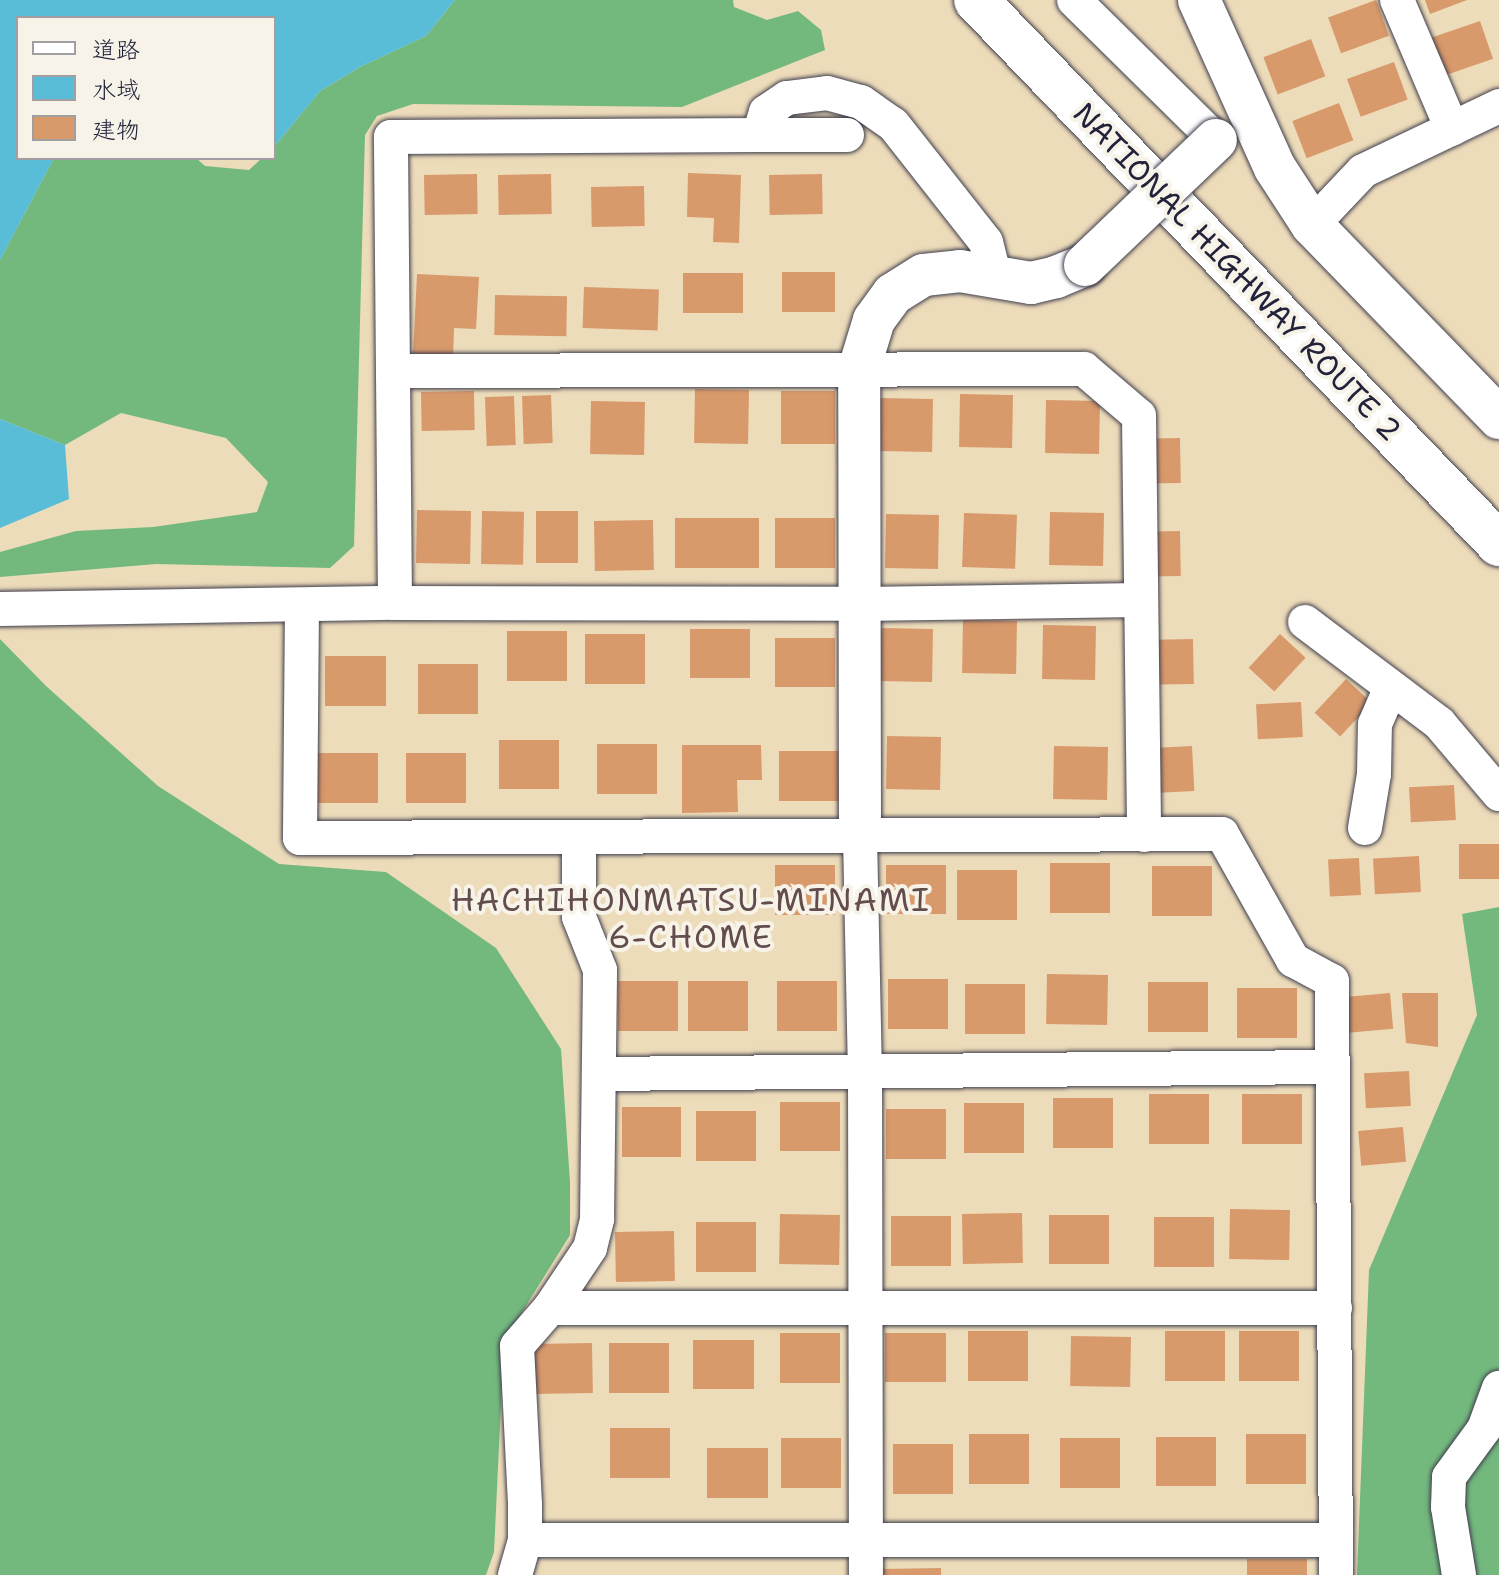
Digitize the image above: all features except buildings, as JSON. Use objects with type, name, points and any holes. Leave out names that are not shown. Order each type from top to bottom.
[{"type":"highway","name":"NATIONAL HIGHWAY ROUTE 2","points":[[977,1],[1499,544]]},
{"type":"highway","points":[[1376,418],[1499,570]]},
{"type":"street","points":[[1074,0],[1216,140]]},
{"type":"street","points":[[1199,0],[1275,168],[1312,225],[1499,418]]},
{"type":"street","points":[[1397,0],[1452,129]]},
{"type":"street","points":[[759,135],[766,112],[787,98],[827,93],[861,102],[893,124],[986,242],[995,277]]},
{"type":"street","points":[[1312,225],[1363,171],[1499,106]]},
{"type":"street","points":[[866,1575],[859,369],[874,320],[893,294],[924,275],[960,271],[1031,283],[1085,265],[1216,140],[1250,113]]},
{"type":"street","points":[[395,603],[391,137],[847,135]]},
{"type":"street","points":[[393,371],[1084,369],[1139,416],[1144,835]]},
{"type":"street","points":[[0,609],[395,603],[859,604],[1141,600]]},
{"type":"street","points":[[302,605],[300,838],[1222,834],[1293,960],[1332,981],[1336,1575]]},
{"type":"street","points":[[1305,622],[1439,723],[1499,794]]},
{"type":"street","points":[[1365,828],[1374,774],[1375,724],[1391,687]]},
{"type":"street","points":[[515,1575],[525,1540],[517,1346],[550,1308],[590,1248],[597,1219],[600,970],[579,917],[579,838]]},
{"type":"street","points":[[599,1074],[1333,1067]]},
{"type":"street","points":[[550,1308],[1335,1308]]},
{"type":"street","points":[[1459,1575],[1448,1507],[1449,1477],[1484,1429],[1499,1388]]},
{"type":"street","points":[[525,1540],[1335,1540]]},
{"type":"green space","points":[[455,0],[733,0],[734,7],[767,20],[798,11],[821,30],[825,50],[682,107],[413,104],[377,116],[365,135],[354,546],[330,568],[156,564],[0,577],[0,552],[76,531],[153,527],[257,512],[268,482],[226,438],[121,413],[65,445],[0,419],[0,260],[53,160],[198,160],[205,166],[249,170],[260,160],[276,160],[276,145],[320,91],[360,67],[426,36]]},
{"type":"green space","points":[[0,639],[46,686],[158,786],[279,864],[386,872],[496,948],[561,1049],[570,1182],[570,1235],[504,1341],[494,1552],[486,1575],[0,1575]]},
{"type":"green space","points":[[1499,907],[1499,1575],[1357,1575],[1369,1270],[1477,1015],[1462,914]]},
{"type":"water","points":[[0,0],[455,0],[426,36],[360,67],[320,91],[276,145],[276,16],[16,16],[16,160],[53,160],[0,260]]},
{"type":"water","points":[[0,419],[65,445],[69,499],[0,528]]},
{"type":"district","name":"HACHIHONMATSU-MINAMI 6-CHOME","points":[[691,920]]}]
